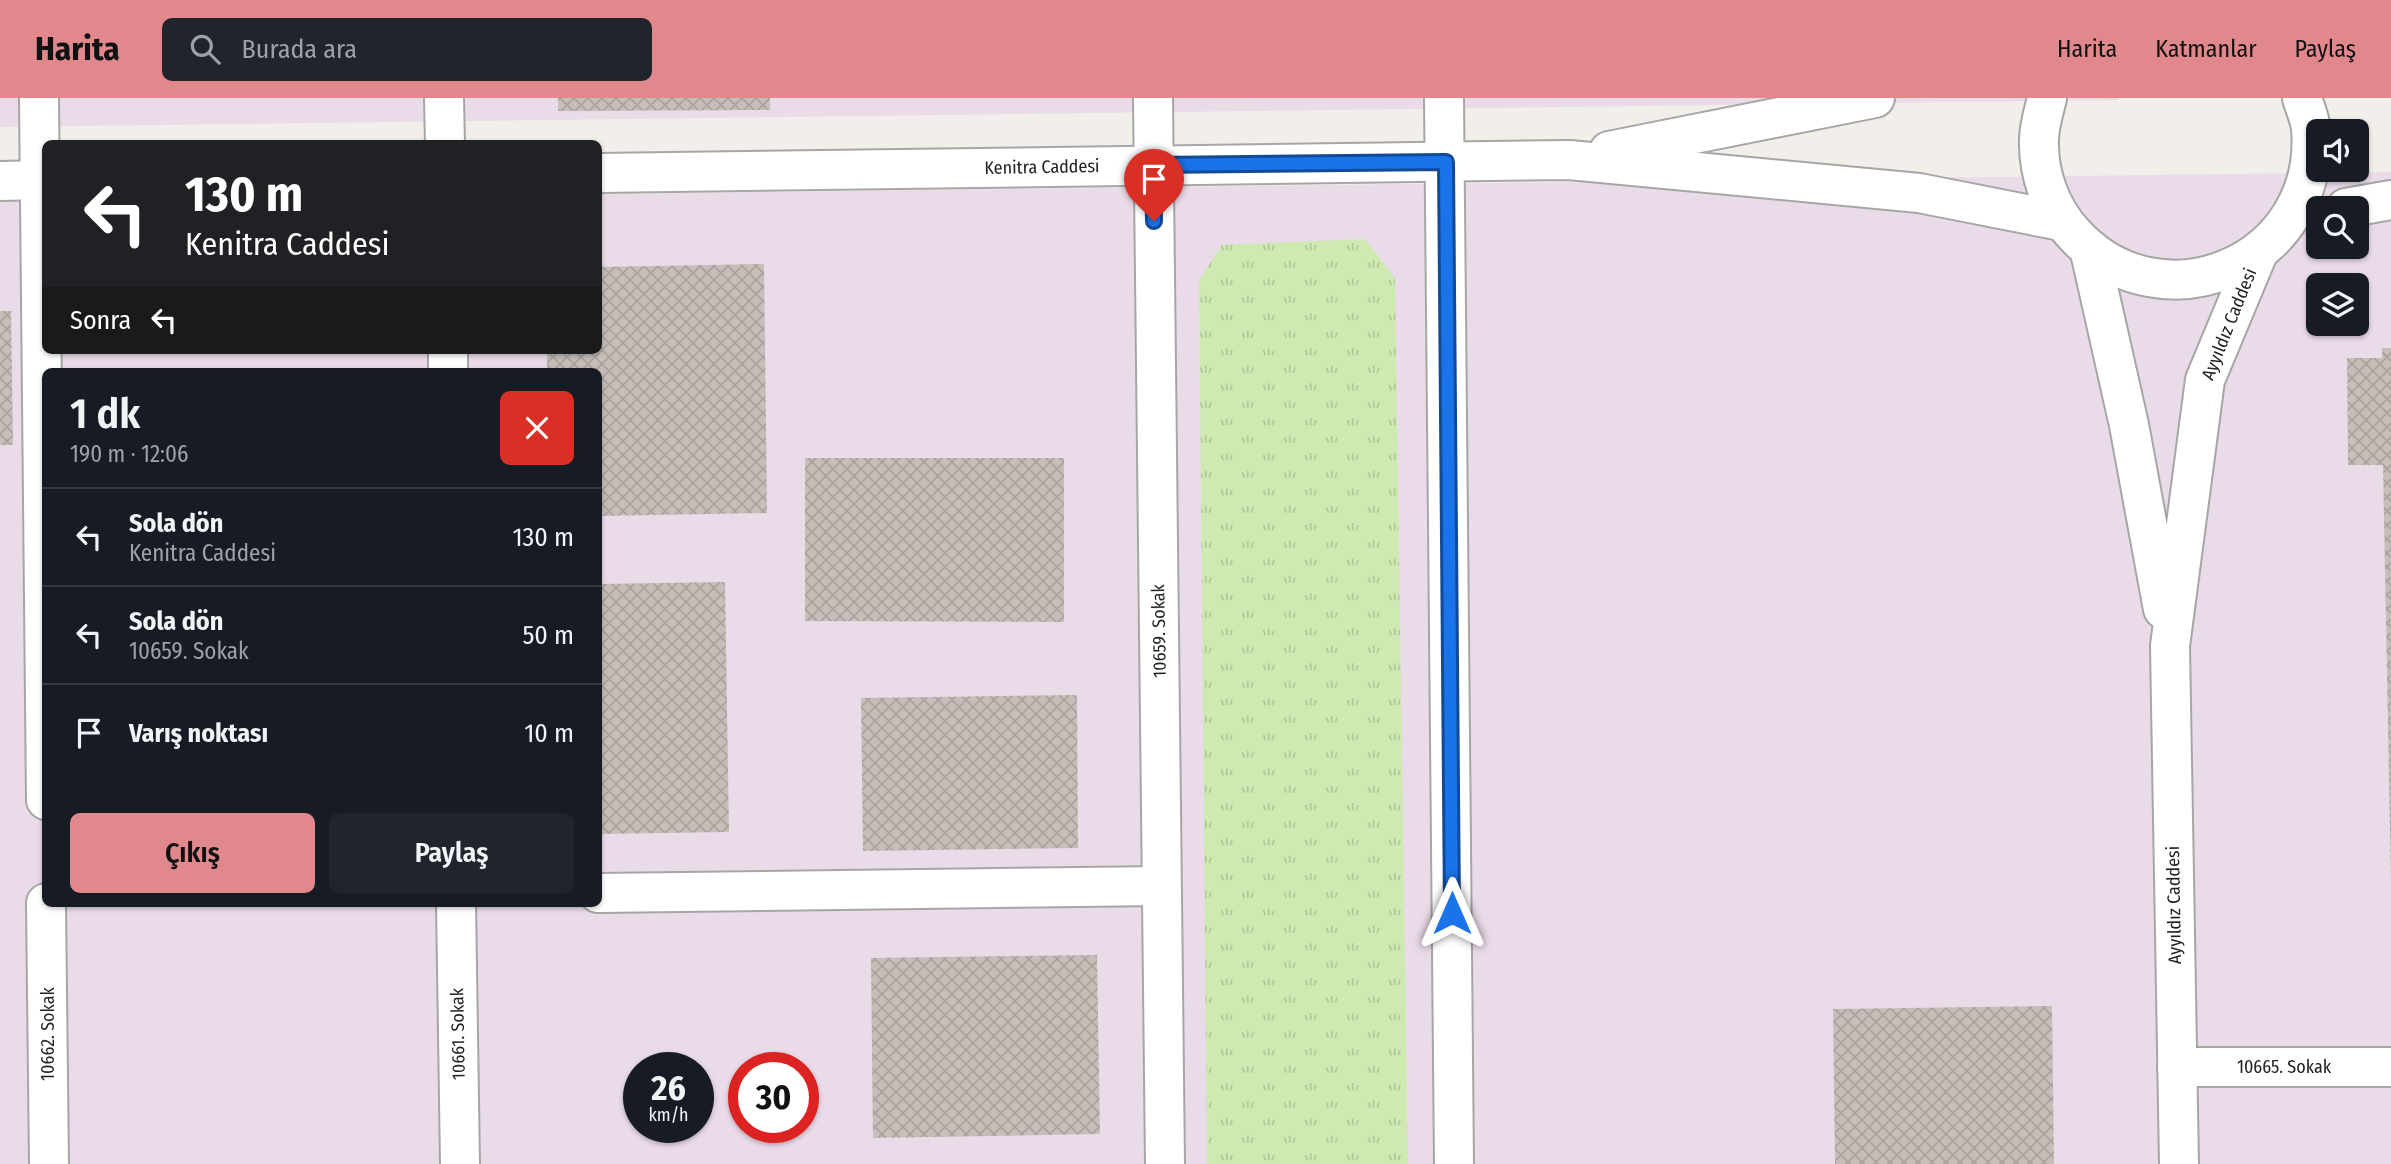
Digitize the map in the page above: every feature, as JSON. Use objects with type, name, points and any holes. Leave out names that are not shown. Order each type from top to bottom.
[{"type":"street","points":[[40,98],[42,153]]},
{"type":"street","points":[[444,98],[445,140]]},
{"type":"street","name":"10659. Sokak","points":[[1153,98],[1164,1164]]},
{"type":"street","points":[[1444,98],[1454,1164]]},
{"type":"street","points":[[1569,160],[1875,98]]},
{"type":"street","points":[[2047,98],[2039,139],[2043,182],[2061,221],[2090,252],[2127,273],[2169,281],[2217,275],[2258,253],[2305,216],[2311,127],[2302,98]]},
{"type":"street","points":[[1569,160],[1919,193],[2061,221]]},
{"type":"street","name":"Kenitra Caddesi","points":[[602,173],[1569,160]]},
{"type":"street","points":[[0,181],[42,180]]},
{"type":"street","points":[[2369,204],[2391,200]]},
{"type":"street","name":"Ayyıldız Caddesi","points":[[2090,252],[2129,425],[2170,646]]},
{"type":"street","name":"Ayyıldız Caddesi","points":[[2179,1164],[2170,646],[2205,380],[2258,253]]},
{"type":"street","points":[[602,893],[1161,886]]},
{"type":"street","name":"10662. Sokak","points":[[46,907],[49,1164]]},
{"type":"street","name":"10661. Sokak","points":[[456,907],[460,1164]]},
{"type":"street","name":"10665. Sokak","points":[[2177,1067],[2391,1067]]},
{"type":"shaded area","points":[[0,98],[2118,98],[2118,100],[0,127]]},
{"type":"shaded area","points":[[2369,172],[2391,172],[2391,1164],[0,1164],[0,201],[42,201],[42,354],[602,354],[602,194],[2306,173],[2306,182],[2369,182]]},
{"type":"green space","points":[[1365,239],[1395,278],[1408,1164],[1207,1164],[1199,280],[1222,245]]},
{"type":"building","points":[[558,98],[770,98],[770,110],[558,111]]},
{"type":"building","points":[[764,264],[767,513],[602,516],[602,368],[547,368],[547,354],[602,354],[602,267]]},
{"type":"building","points":[[0,311],[11,311],[13,445],[0,445]]},
{"type":"building","points":[[2382,348],[2391,348],[2391,882],[2383,465],[2348,465],[2347,358],[2382,358]]},
{"type":"building","points":[[805,458],[1064,458],[1064,622],[805,621]]},
{"type":"building","points":[[725,582],[729,832],[602,834],[602,584]]},
{"type":"building","points":[[1077,695],[1078,848],[863,851],[861,698]]},
{"type":"building","points":[[1097,955],[1100,1134],[873,1138],[871,958]]},
{"type":"building","points":[[2052,1006],[2054,1164],[1835,1164],[1833,1009]]},
{"type":"route","points":[[1154,221],[1153,165],[1446,162],[1452,913]]}]
